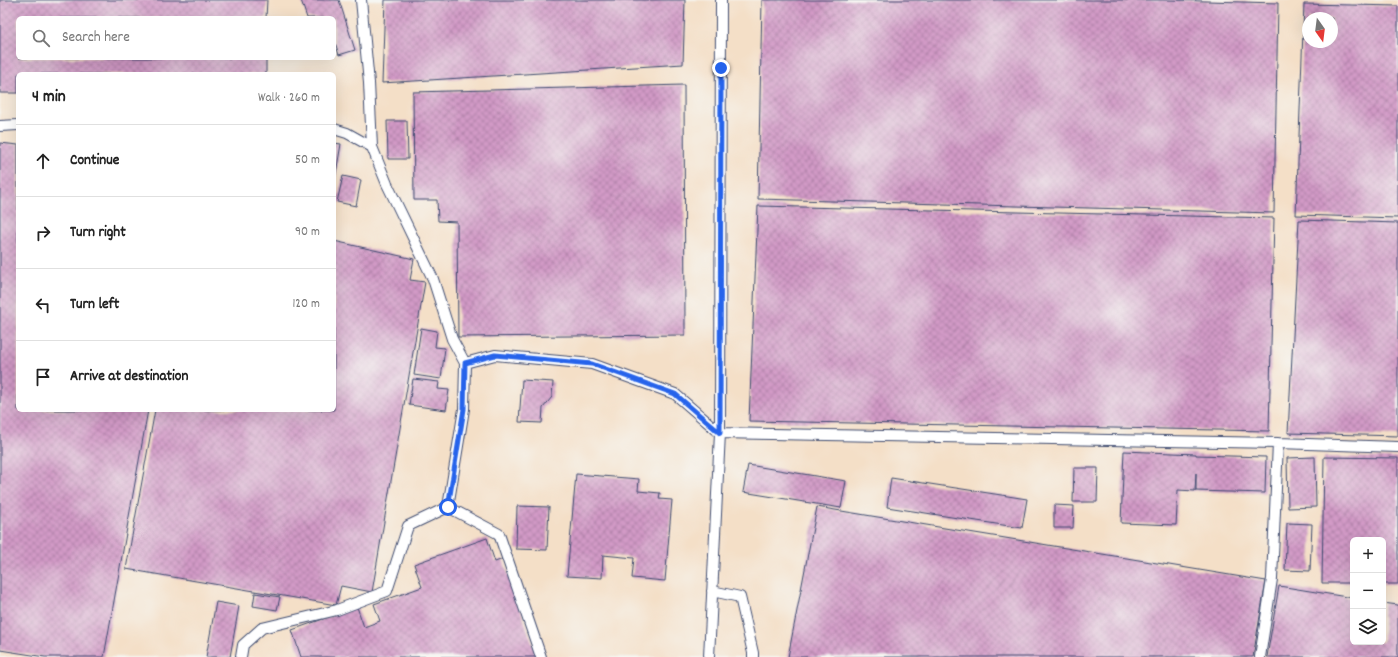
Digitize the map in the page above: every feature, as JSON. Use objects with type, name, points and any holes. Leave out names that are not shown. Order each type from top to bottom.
[{"type":"lane","points":[[361,0],[369,83],[372,146],[387,184],[433,279],[452,339],[465,363],[464,409],[448,507]]},
{"type":"lane","points":[[709,657],[720,433],[721,0]]},
{"type":"lane","points":[[0,126],[16,126]]},
{"type":"lane","points":[[336,131],[347,134],[372,146]]},
{"type":"lane","points":[[465,363],[495,355],[592,364],[675,394],[720,433],[1278,443],[1398,447]]},
{"type":"lane","points":[[1260,657],[1272,579],[1278,443]]},
{"type":"lane","points":[[241,657],[243,645],[262,628],[337,610],[387,591],[408,526],[448,507]]},
{"type":"lane","points":[[448,507],[499,534],[541,657]]},
{"type":"lane","points":[[712,592],[740,597],[753,657]]},
{"type":"building","points":[[0,0],[267,0],[266,16],[16,16],[16,60],[266,60],[266,72],[16,72],[16,93],[0,93]]},
{"type":"building","points":[[301,0],[339,0],[355,50],[339,55],[336,45],[336,16],[306,16]]},
{"type":"building","points":[[385,0],[685,0],[683,64],[382,83]]},
{"type":"building","points":[[762,0],[1170,0],[1278,3],[1274,213],[758,199]]},
{"type":"building","points":[[1304,4],[1398,6],[1398,218],[1296,215],[1302,48],[1338,48],[1338,12],[1304,12]]},
{"type":"building","points":[[684,85],[685,335],[458,337],[457,222],[438,221],[437,200],[414,200],[413,92]]},
{"type":"building","points":[[387,121],[407,121],[408,159],[388,159]]},
{"type":"building","points":[[0,143],[16,145],[16,412],[148,412],[104,657],[45,657],[0,650]]},
{"type":"building","points":[[336,143],[341,144],[336,173]]},
{"type":"building","points":[[343,176],[361,180],[356,206],[337,202]]},
{"type":"building","points":[[758,206],[1274,218],[1269,431],[749,421]]},
{"type":"building","points":[[1299,220],[1398,223],[1398,436],[1288,433]]},
{"type":"building","points":[[336,241],[414,259],[410,280],[425,282],[372,592],[341,586],[336,605],[126,569],[155,412],[336,412]]},
{"type":"building","points":[[421,328],[437,331],[435,347],[445,348],[441,379],[414,375]]},
{"type":"building","points":[[413,379],[439,382],[438,389],[449,390],[446,410],[409,405]]},
{"type":"building","points":[[522,380],[553,382],[552,397],[543,408],[542,423],[519,422]]},
{"type":"building","points":[[1124,451],[1266,457],[1265,493],[1196,491],[1196,473],[1195,491],[1178,490],[1176,525],[1121,523]]},
{"type":"building","points":[[1315,457],[1316,507],[1288,508],[1287,458]]},
{"type":"building","points":[[1324,457],[1398,458],[1398,584],[1386,584],[1386,537],[1350,537],[1350,583],[1322,583]]},
{"type":"building","points":[[748,465],[846,481],[841,508],[743,492]]},
{"type":"building","points":[[1074,468],[1098,468],[1097,502],[1073,502]]},
{"type":"building","points":[[576,474],[639,479],[638,491],[660,493],[659,499],[672,500],[665,581],[632,578],[634,558],[603,555],[602,578],[567,576]]},
{"type":"building","points":[[891,478],[1027,499],[1022,528],[887,507]]},
{"type":"building","points":[[1054,505],[1074,506],[1073,528],[1054,528]]},
{"type":"building","points":[[517,506],[549,507],[547,550],[516,549]]},
{"type":"building","points":[[817,507],[1266,581],[1253,657],[788,657]]},
{"type":"building","points":[[1287,523],[1312,524],[1310,571],[1285,570]]},
{"type":"building","points":[[487,538],[495,562],[503,559],[537,657],[301,657],[292,630],[357,607],[364,627],[380,621],[374,604],[422,587],[414,564]]},
{"type":"building","points":[[1279,586],[1350,598],[1350,645],[1386,645],[1386,603],[1398,605],[1398,657],[1267,657]]},
{"type":"building","points":[[255,593],[280,597],[277,610],[253,606]]},
{"type":"building","points":[[216,602],[239,606],[230,657],[206,657]]},
{"type":"route","points":[[448,507],[464,409],[465,363],[495,355],[592,364],[675,394],[720,433],[721,68]]}]
